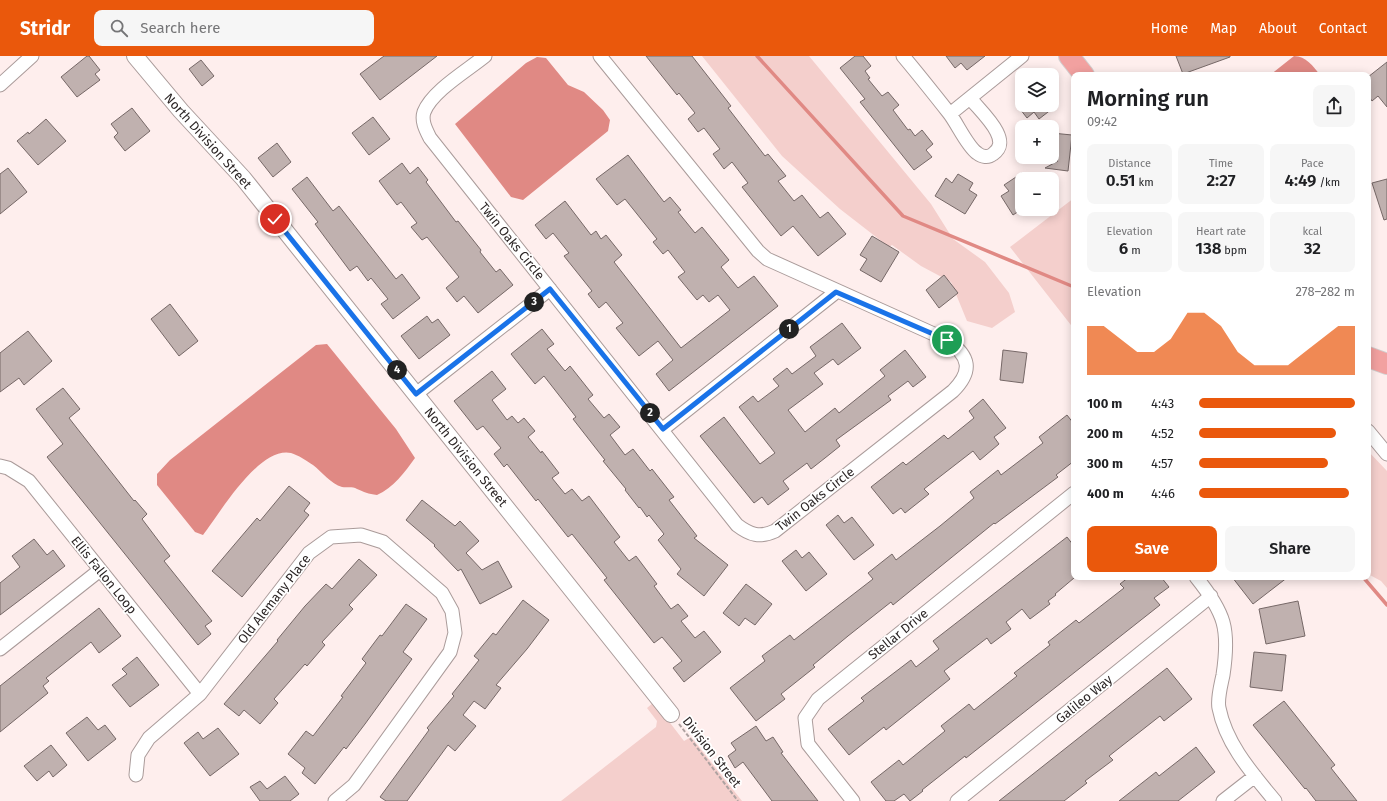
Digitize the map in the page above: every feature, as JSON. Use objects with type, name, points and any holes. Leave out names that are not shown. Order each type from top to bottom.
[{"type":"main road","points":[[1069,56],[1082,72]]},
{"type":"main road","points":[[1371,358],[1387,364]]},
{"type":"street","points":[[0,85],[32,56]]},
{"type":"street","name":"North Division Street","points":[[135,56],[181,111],[243,178],[670,714]]},
{"type":"street","name":"Twin Oaks Circle","points":[[485,56],[435,96],[424,112],[424,125],[430,138],[738,525],[746,532],[756,536],[766,535],[775,531],[953,391],[962,382],[967,364],[963,354],[956,346],[947,340],[836,292],[767,259],[758,251],[600,56]]},
{"type":"street","points":[[903,56],[950,114],[975,152],[984,157],[991,156],[999,150],[1001,142],[998,132],[970,98]]},
{"type":"street","points":[[950,114],[1022,56]]},
{"type":"street","points":[[416,394],[550,289]]},
{"type":"street","points":[[663,429],[836,292]]},
{"type":"street","points":[[1371,434],[1387,454]]},
{"type":"street","name":"Ellis Fallon Loop","points":[[0,466],[8,468],[29,481],[200,694]]},
{"type":"street","name":"Stellar Drive","points":[[853,801],[808,744],[805,718],[818,699],[1071,495]]},
{"type":"street","name":"Old Alemany Place","points":[[136,775],[138,755],[149,738],[200,694],[309,553],[331,537],[361,535],[383,542],[442,593],[452,611],[455,633],[450,652],[354,785],[335,801]]},
{"type":"street","points":[[0,649],[100,570]]},
{"type":"street","points":[[1198,580],[1211,596],[1225,624],[1226,652],[1218,706],[1228,737],[1255,776],[1275,801]]},
{"type":"street","name":"Galileo Way","points":[[957,801],[1211,596]]},
{"type":"street","points":[[1223,801],[1255,776]]},
{"type":"path","name":"Division Street","points":[[670,714],[738,801]]},
{"type":"shaded area","points":[[702,56],[809,56],[931,204],[953,239],[985,262],[1009,293],[1015,312],[992,328],[967,321],[951,282],[921,266],[892,245],[889,247],[840,209],[782,156]]},
{"type":"shaded area","points":[[1294,56],[1298,56],[1306,60],[1318,72],[1274,72]]},
{"type":"shaded area","points":[[537,57],[546,58],[568,85],[584,92],[603,110],[610,120],[608,131],[523,200],[511,197],[455,124],[526,63]]},
{"type":"shaded area","points":[[1071,200],[1071,325],[1010,247],[1050,216],[1059,216],[1059,209]]},
{"type":"shaded area","points":[[327,344],[396,429],[415,458],[393,484],[377,495],[353,488],[342,487],[330,481],[313,465],[299,457],[291,453],[279,454],[266,460],[241,483],[203,535],[195,532],[157,485],[157,474],[170,460],[316,345]]},
{"type":"shaded area","points":[[1371,454],[1387,471],[1387,588],[1381,581],[1371,576]]},
{"type":"shaded area","points":[[654,702],[684,741],[691,737],[742,801],[561,801],[656,727],[657,721],[647,708]]},
{"type":"building","points":[[89,56],[100,70],[95,74],[100,80],[77,97],[61,77]]},
{"type":"building","points":[[384,56],[437,56],[380,100],[360,74]]},
{"type":"building","points":[[646,56],[692,56],[731,106],[728,108],[765,156],[768,154],[786,176],[778,181],[794,201],[802,195],[820,218],[828,212],[846,234],[818,256],[793,226],[781,236],[742,187],[748,183],[732,162],[724,169],[713,154],[720,149],[704,128],[698,132],[688,119],[695,113],[679,93],[677,95]]},
{"type":"building","points":[[855,56],[863,56],[871,66],[865,71],[870,78],[868,79],[882,96],[888,92],[899,105],[893,110],[908,130],[910,129],[915,136],[922,130],[933,144],[926,150],[932,157],[914,170],[860,102],[865,99],[840,68]]},
{"type":"building","points":[[946,56],[985,56],[967,70],[961,63],[955,68]]},
{"type":"building","points":[[1176,56],[1230,56],[1189,72],[1182,72]]},
{"type":"building","points":[[201,60],[214,76],[202,86],[189,69]]},
{"type":"building","points":[[1387,62],[1387,107],[1378,96],[1372,101],[1371,100],[1371,75]]},
{"type":"building","points":[[132,108],[150,131],[125,151],[114,137],[118,133],[111,124]]},
{"type":"building","points":[[1022,112],[1034,112],[1027,118]]},
{"type":"building","points":[[1034,112],[1048,112],[1039,119]]},
{"type":"building","points":[[373,117],[390,139],[369,155],[352,133]]},
{"type":"building","points":[[46,119],[66,141],[38,165],[17,141],[28,132],[29,134]]},
{"type":"building","points":[[1059,134],[1071,135],[1068,171],[1045,168],[1052,164],[1059,164]]},
{"type":"building","points":[[277,143],[291,162],[273,177],[258,158]]},
{"type":"building","points":[[628,155],[664,202],[670,197],[681,210],[678,212],[695,233],[702,227],[729,260],[721,267],[738,288],[754,276],[778,306],[669,391],[656,374],[673,360],[658,341],[639,356],[616,328],[623,323],[606,302],[599,308],[588,294],[592,291],[564,256],[569,253],[553,233],[546,239],[535,225],[565,201],[591,235],[596,231],[601,239],[606,235],[622,255],[614,262],[681,348],[730,310],[718,295],[709,302],[703,295],[697,300],[678,277],[685,272],[668,250],[663,254],[653,242],[657,239],[625,199],[617,205],[596,179]]},
{"type":"building","points":[[402,163],[410,174],[418,167],[428,180],[426,182],[456,222],[458,221],[481,250],[480,252],[496,272],[500,269],[513,285],[478,313],[464,296],[457,302],[446,288],[459,277],[427,237],[422,240],[411,227],[417,223],[401,202],[397,205],[379,181]]},
{"type":"building","points":[[8,168],[27,192],[0,214],[0,174]]},
{"type":"building","points":[[958,174],[973,183],[969,190],[977,195],[965,214],[935,196],[946,178],[952,183]]},
{"type":"building","points":[[307,177],[333,211],[339,206],[396,279],[402,274],[420,298],[393,319],[381,304],[388,299],[371,278],[368,281],[357,266],[350,271],[315,224],[318,222],[292,189]]},
{"type":"building","points":[[1015,178],[1015,214],[1013,215],[1001,196],[1009,191],[1004,185]]},
{"type":"building","points":[[1387,179],[1387,219],[1384,220],[1372,183]]},
{"type":"building","points":[[872,236],[899,252],[881,282],[860,270],[867,259],[860,255]]},
{"type":"building","points":[[944,275],[958,293],[939,308],[926,290]]},
{"type":"building","points":[[170,304],[198,341],[179,356],[151,319]]},
{"type":"building","points":[[427,316],[432,323],[438,319],[450,335],[419,359],[401,336]]},
{"type":"building","points":[[842,323],[861,348],[838,365],[833,359],[814,373],[823,384],[788,410],[805,432],[835,408],[839,413],[885,376],[880,370],[905,350],[926,377],[913,387],[908,381],[888,396],[891,400],[836,440],[840,446],[825,458],[811,469],[807,463],[783,481],[789,489],[768,505],[762,497],[754,503],[700,436],[724,417],[760,464],[775,453],[739,407],[753,396],[758,402],[779,386],[773,379],[787,368],[792,374],[816,356],[810,347]]},
{"type":"building","points":[[542,329],[554,344],[547,349],[565,371],[570,366],[593,395],[588,399],[604,418],[609,414],[620,427],[610,435],[625,455],[633,449],[650,471],[652,469],[674,497],[669,500],[697,536],[694,538],[728,565],[704,596],[677,574],[681,569],[658,540],[664,534],[649,515],[647,517],[640,507],[639,508],[625,490],[626,489],[603,461],[605,460],[573,419],[576,417],[544,376],[535,384],[511,354]]},
{"type":"building","points":[[28,331],[52,361],[24,385],[19,378],[0,392],[0,353]]},
{"type":"building","points":[[1003,350],[1027,353],[1023,383],[1000,380]]},
{"type":"building","points":[[492,371],[506,389],[492,400],[507,420],[512,416],[518,423],[524,418],[535,431],[528,437],[541,453],[542,451],[559,473],[552,478],[565,494],[572,489],[582,501],[589,496],[620,537],[614,542],[629,561],[636,556],[657,584],[654,586],[671,609],[678,604],[688,616],[681,621],[695,638],[704,631],[721,652],[684,682],[673,668],[682,661],[662,637],[654,643],[604,580],[607,578],[572,534],[568,537],[538,499],[536,501],[507,464],[504,467],[494,454],[501,448],[483,426],[477,430],[454,401]]},
{"type":"building","points":[[63,388],[80,409],[69,418],[134,501],[135,500],[147,514],[142,519],[170,556],[164,561],[212,621],[205,626],[211,634],[198,645],[47,457],[63,444],[36,409]]},
{"type":"building","points":[[983,399],[1006,428],[994,437],[999,444],[980,460],[973,451],[924,489],[929,494],[905,513],[901,508],[893,514],[871,487],[903,462],[906,465],[944,435],[948,439],[974,418],[969,411]]},
{"type":"building","points":[[1067,415],[1071,420],[1071,463],[1056,475],[1058,477],[995,524],[994,523],[893,605],[891,602],[848,636],[813,665],[815,667],[781,694],[785,699],[756,721],[730,688],[765,661],[762,656],[790,635],[794,640],[873,579],[868,573],[892,554],[896,560],[940,526],[974,498],[970,492],[998,470],[1001,475],[1043,443],[1039,437]]},
{"type":"building","points":[[289,486],[310,503],[304,511],[309,515],[242,597],[212,571],[257,518],[260,521]]},
{"type":"building","points":[[422,500],[455,526],[460,521],[479,541],[466,553],[482,570],[498,561],[512,587],[480,604],[461,569],[458,571],[434,546],[435,545],[406,520]]},
{"type":"building","points":[[838,515],[844,523],[852,517],[874,545],[854,560],[826,525]]},
{"type":"building","points":[[1067,537],[1071,542],[1072,580],[1048,601],[1050,604],[1030,619],[1022,609],[1006,622],[1011,629],[991,644],[987,638],[944,671],[950,679],[886,730],[884,727],[849,755],[828,729],[864,701],[861,698],[911,660],[916,667],[939,649],[933,641]]},
{"type":"building","points":[[34,539],[47,555],[53,550],[65,566],[0,615],[0,583],[20,567],[12,556]]},
{"type":"building","points":[[796,550],[802,558],[809,552],[827,574],[806,591],[782,561]]},
{"type":"building","points":[[359,559],[377,575],[349,605],[353,609],[322,642],[325,645],[307,666],[305,664],[274,699],[278,703],[260,724],[244,710],[239,716],[224,704],[278,641],[277,640],[305,606],[326,584],[332,589]]},
{"type":"building","points":[[1125,580],[1163,580],[1169,587],[1154,598],[1160,605],[966,758],[965,756],[910,801],[904,794],[894,801],[886,801],[871,782],[899,760],[903,765],[945,731],[941,726],[969,704],[974,710],[1017,676],[1014,673],[1050,645],[1048,642],[1076,620],[1079,623],[1124,588],[1120,584]]},
{"type":"building","points":[[1234,580],[1284,580],[1253,604]]},
{"type":"building","points":[[746,584],[772,604],[755,625],[745,618],[739,626],[723,613]]},
{"type":"building","points":[[523,600],[549,620],[527,649],[496,685],[501,688],[485,709],[474,701],[463,715],[476,726],[455,751],[448,745],[407,801],[386,801],[380,797],[429,730],[427,728],[454,696],[452,694],[479,660],[474,656],[493,633],[496,635]]},
{"type":"building","points":[[1298,601],[1305,636],[1266,644],[1259,609]]},
{"type":"building","points":[[406,604],[427,619],[403,652],[412,659],[346,749],[344,747],[315,784],[302,773],[305,768],[288,754],[306,731],[313,736],[343,697],[341,696],[366,663],[362,659],[380,635],[382,636]]},
{"type":"building","points":[[99,608],[121,636],[99,653],[91,642],[46,678],[49,681],[43,686],[48,693],[0,732],[0,686]]},
{"type":"building","points":[[1254,652],[1286,655],[1282,691],[1250,687]]},
{"type":"building","points":[[137,657],[159,685],[130,707],[112,685],[127,674],[122,669]]},
{"type":"building","points":[[1167,668],[1192,699],[1164,721],[1160,716],[1109,756],[1113,760],[1085,781],[1087,783],[1064,801],[999,801]]},
{"type":"building","points":[[1284,701],[1335,765],[1331,768],[1357,801],[1316,801],[1253,725]]},
{"type":"building","points":[[87,717],[98,730],[105,725],[116,739],[88,761],[66,733]]},
{"type":"building","points":[[756,726],[766,741],[773,737],[783,752],[781,753],[818,801],[772,801],[743,762],[735,768],[728,756],[736,750],[731,743]]},
{"type":"building","points":[[218,728],[239,754],[210,776],[184,743],[198,732],[203,739]]},
{"type":"building","points":[[51,745],[67,765],[53,777],[49,771],[37,781],[24,766]]},
{"type":"building","points":[[1196,747],[1215,772],[1178,801],[1119,801],[1156,772],[1159,776]]},
{"type":"building","points":[[285,776],[299,794],[290,801],[260,801],[250,787],[260,781],[267,789]]},
{"type":"waterway","points":[[757,56],[903,216],[1071,286]]},
{"type":"waterway","points":[[1366,580],[1387,605]]},
{"type":"route","points":[[275,219],[416,394],[550,289],[663,429],[836,292],[947,340]]}]
